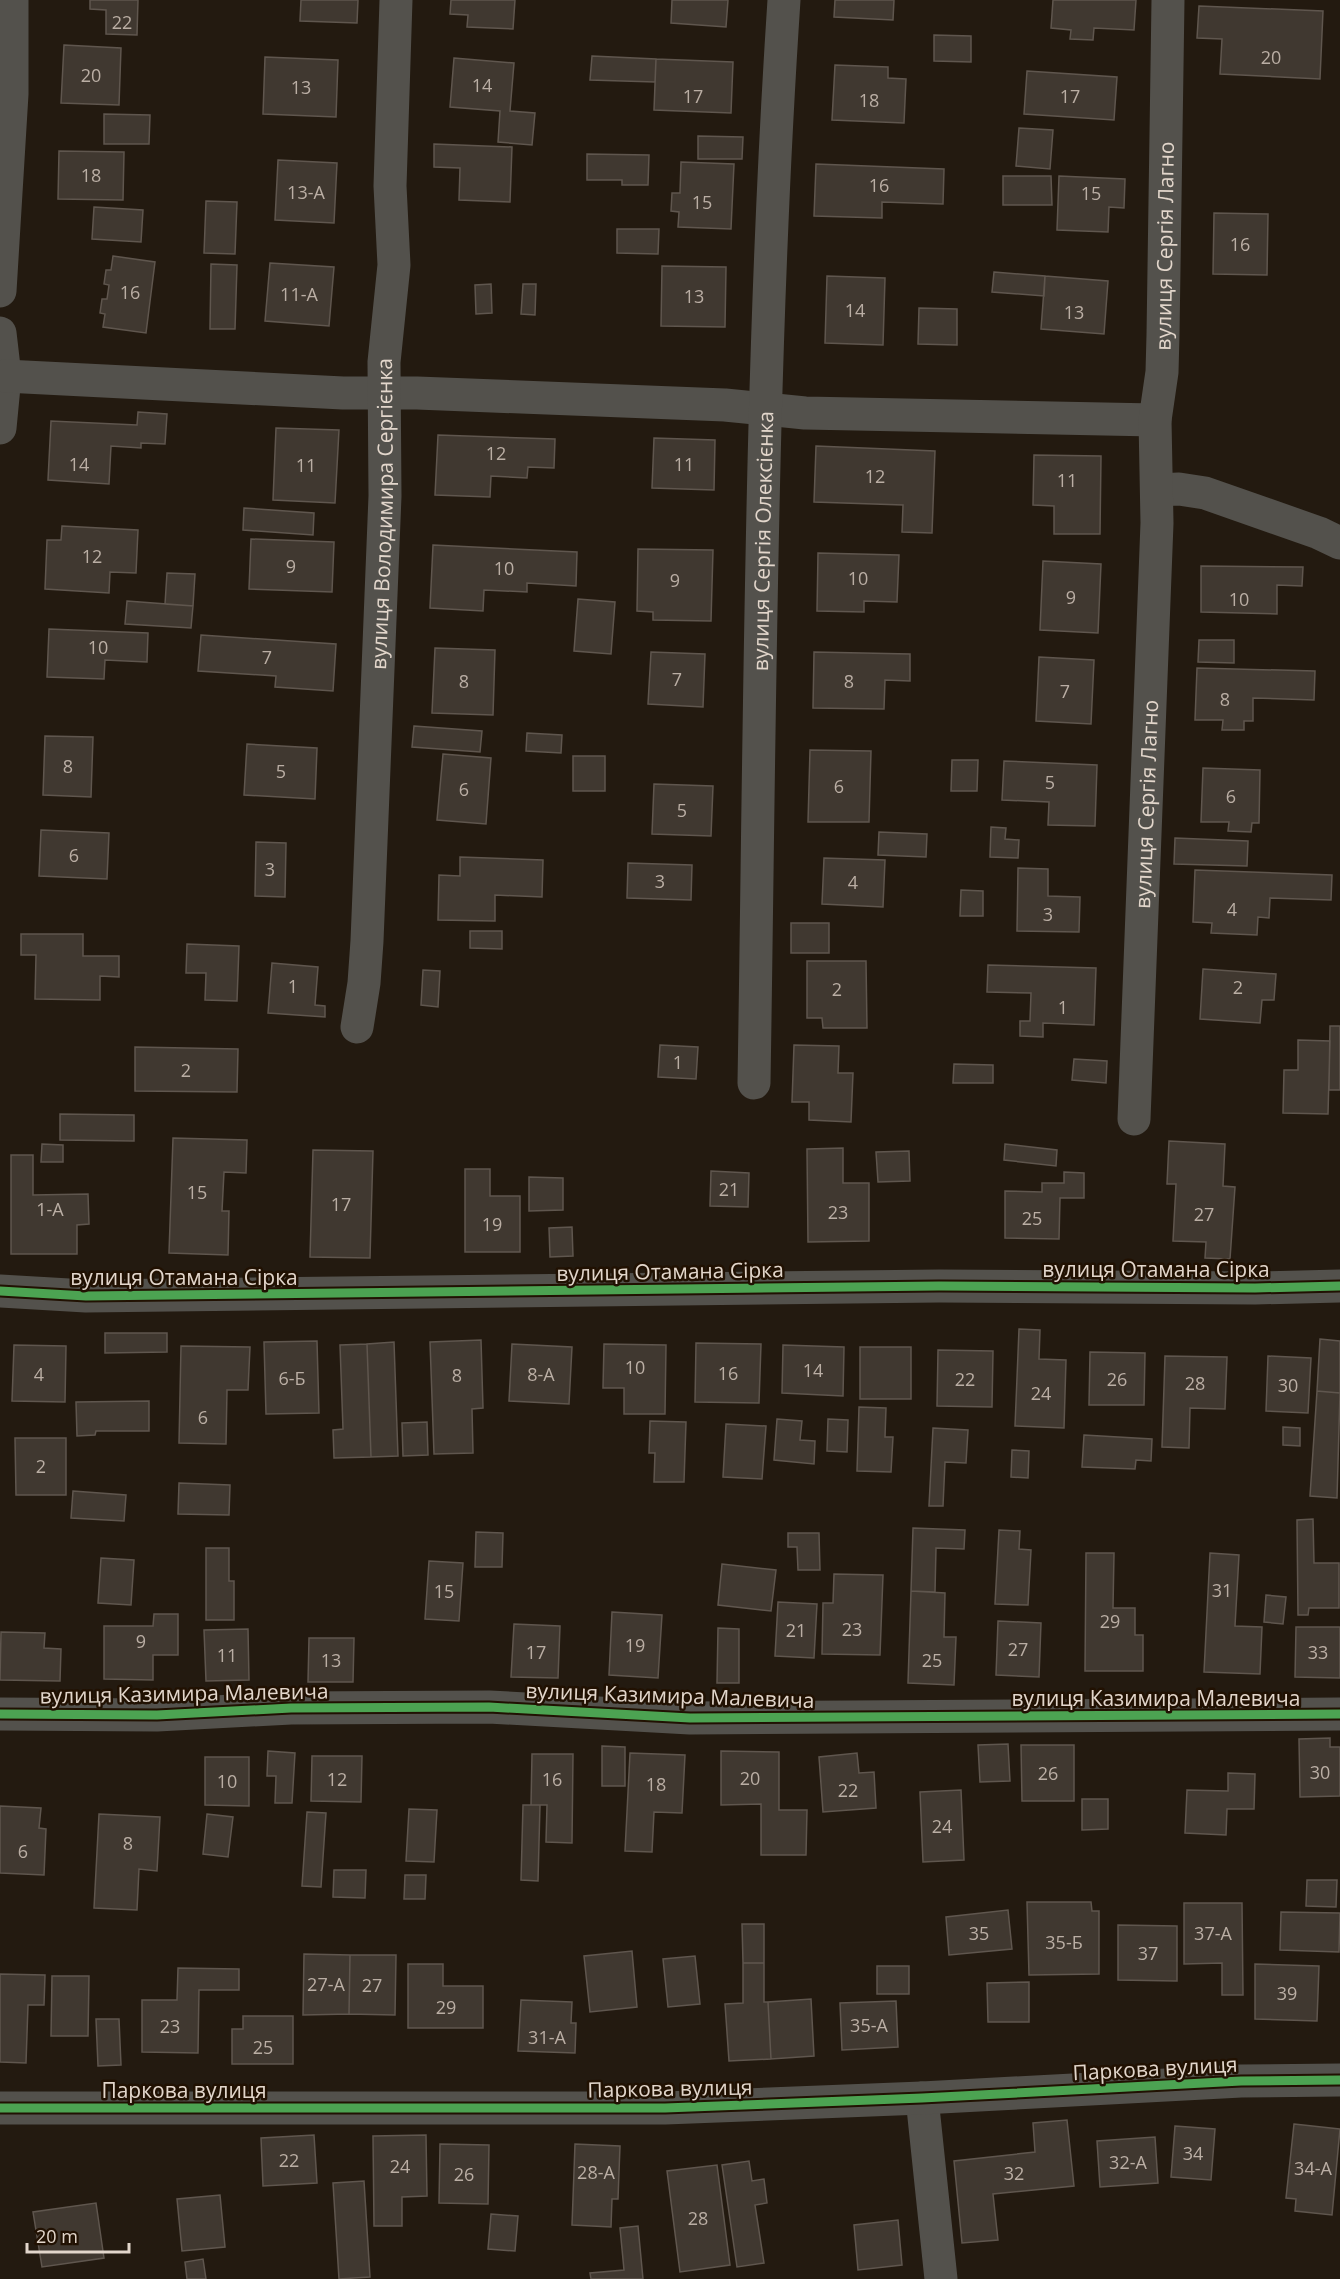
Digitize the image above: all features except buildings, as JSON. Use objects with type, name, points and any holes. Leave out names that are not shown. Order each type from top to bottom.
[{"type":"street","points":[[0,291],[12,94],[12,0]]},
{"type":"street","name":"вулиця Володимира Сергієнка","points":[[357,1028],[364,983],[367,941],[385,496],[384,362],[394,265],[390,186],[396,0]]},
{"type":"street","name":"вулиця Сергія Олексієнка","points":[[754,1083],[766,409],[776,123],[784,0]]},
{"type":"street","name":"вулиця Сергія Лагно","points":[[1134,1119],[1147,823],[1157,490],[1155,420],[1163,336],[1168,0]]},
{"type":"street","points":[[0,333],[5,376],[0,420]]},
{"type":"street","points":[[5,376],[343,393],[725,405],[805,413],[1155,420]]},
{"type":"street","points":[[1157,490],[1179,489],[1205,493],[1320,533],[1340,543]]},
{"type":"street","name":"вулиця Отамана Сірка","points":[[0,1291],[49,1295],[116,1296],[939,1286],[1244,1288],[1340,1286]]},
{"type":"street","name":"вулиця Казимира Малевича","points":[[0,1714],[157,1715],[291,1708],[489,1707],[690,1718],[1340,1714]]},
{"type":"street","name":"Паркова вулиця","points":[[0,2108],[665,2108],[922,2098],[1241,2081],[1340,2080]]},
{"type":"street","points":[[922,2098],[941,2279]]},
{"type":"cycle path","points":[[0,1291],[86,1296],[939,1286],[1255,1288],[1340,1286]]},
{"type":"cycle path","points":[[0,1714],[157,1715],[291,1708],[489,1707],[690,1718],[1340,1714]]},
{"type":"cycle path","points":[[0,2108],[665,2108],[922,2098],[1241,2081],[1340,2080]]}]
